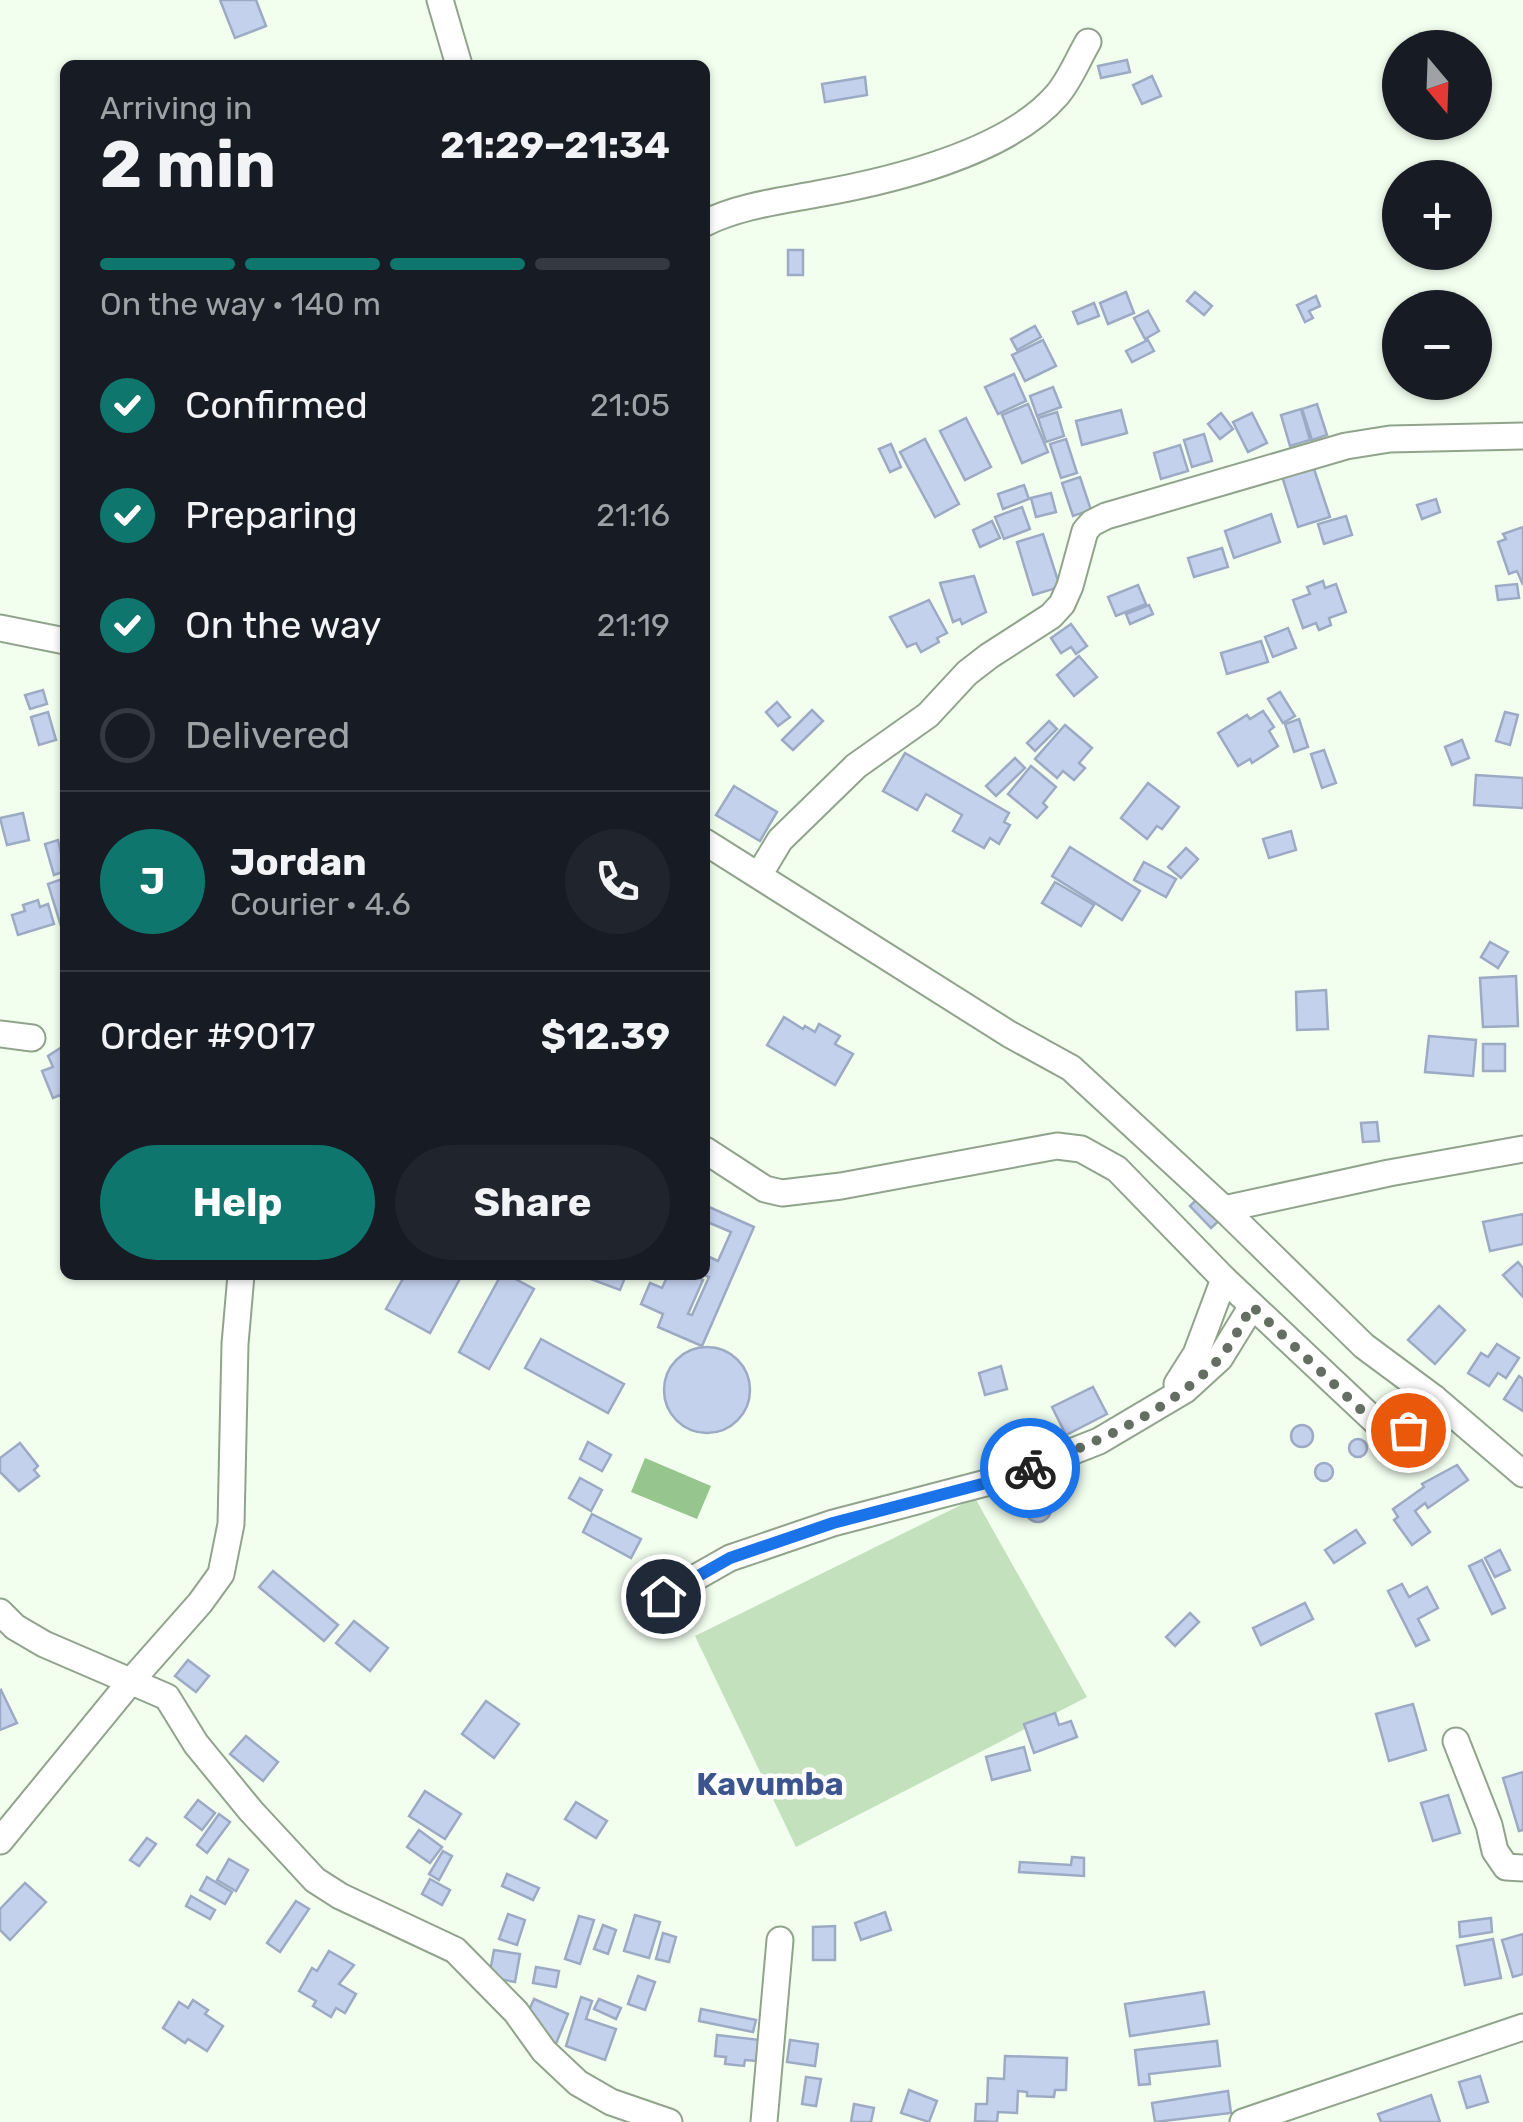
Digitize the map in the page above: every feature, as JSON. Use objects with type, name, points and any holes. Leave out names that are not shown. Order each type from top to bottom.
[{"type":"street","points":[[440,0],[458,60]]},
{"type":"street","points":[[710,221],[755,206],[855,188],[950,161],[1046,107],[1060,92],[1088,42]]},
{"type":"street","points":[[759,875],[780,840],[856,766],[918,723],[967,674],[1051,616],[1062,604],[1081,543],[1092,523],[1140,505],[1346,446],[1390,439],[1523,436]]},
{"type":"street","points":[[0,628],[60,640]]},
{"type":"street","points":[[710,845],[1009,1034],[1071,1068],[1224,1208],[1364,1346],[1434,1398],[1523,1474]]},
{"type":"street","points":[[0,1034],[32,1038]]},
{"type":"street","points":[[710,1153],[765,1189],[782,1192],[841,1186],[1057,1146],[1082,1149],[1117,1168],[1224,1279],[1392,1438],[1400,1438],[1434,1398]]},
{"type":"street","points":[[1224,1208],[1523,1148]]},
{"type":"street","points":[[1163,1405],[1196,1354],[1224,1279]]},
{"type":"street","points":[[0,1842],[221,1574],[230,1524],[241,1280]]},
{"type":"street","points":[[663,1596],[730,1558],[833,1523],[1005,1478],[1099,1441],[1185,1390],[1220,1358],[1252,1306]]},
{"type":"street","points":[[0,1612],[15,1627],[44,1644],[167,1697],[207,1758],[314,1880],[455,1950],[516,2012],[544,2051],[578,2083],[611,2102],[669,2122]]},
{"type":"street","points":[[1456,1741],[1495,1851],[1506,1867],[1523,1868]]},
{"type":"street","points":[[764,2122],[780,1940]]},
{"type":"street","points":[[1243,2122],[1523,2027]]},
{"type":"shaded area","points":[[645,1458],[711,1486],[697,1519],[631,1492]]},
{"type":"shaded area","points":[[975,1498],[1087,1697],[796,1847],[695,1636]]},
{"type":"building","points":[[220,0],[256,0],[266,26],[235,38]]},
{"type":"building","points":[[1127,60],[1130,72],[1101,78],[1098,66]]},
{"type":"building","points":[[1152,76],[1161,96],[1142,104],[1133,85]]},
{"type":"building","points":[[865,77],[867,95],[825,102],[822,84]]},
{"type":"building","points":[[788,250],[803,250],[803,275],[788,275]]},
{"type":"building","points":[[1126,292],[1134,313],[1108,324],[1100,303]]},
{"type":"building","points":[[1195,292],[1212,306],[1204,315],[1187,301]]},
{"type":"building","points":[[1316,296],[1320,306],[1309,311],[1313,318],[1305,322],[1297,305]]},
{"type":"building","points":[[1094,303],[1099,316],[1078,324],[1073,312]]},
{"type":"building","points":[[1148,311],[1159,331],[1145,339],[1134,318]]},
{"type":"building","points":[[1035,326],[1041,337],[1017,350],[1011,339]]},
{"type":"building","points":[[1043,340],[1056,366],[1025,381],[1012,355]]},
{"type":"building","points":[[1148,340],[1154,351],[1132,362],[1126,351]]},
{"type":"building","points":[[1014,374],[1026,401],[998,414],[985,387]]},
{"type":"building","points":[[1053,387],[1061,407],[1037,416],[1030,396]]},
{"type":"building","points":[[1028,404],[1048,452],[1022,463],[1002,415]]},
{"type":"building","points":[[1317,404],[1327,435],[1312,440],[1302,409]]},
{"type":"building","points":[[1301,409],[1310,440],[1290,446],[1281,415]]},
{"type":"building","points":[[1121,410],[1127,433],[1082,445],[1076,421]]},
{"type":"building","points":[[1057,412],[1064,436],[1046,442],[1038,418]]},
{"type":"building","points":[[1221,413],[1233,429],[1220,439],[1208,424]]},
{"type":"building","points":[[1252,413],[1267,443],[1248,452],[1233,422]]},
{"type":"building","points":[[966,418],[991,467],[965,480],[940,431]]},
{"type":"building","points":[[1204,434],[1212,461],[1192,467],[1184,440]]},
{"type":"building","points":[[925,439],[959,504],[935,517],[900,452]]},
{"type":"building","points":[[1066,439],[1077,473],[1061,478],[1050,444]]},
{"type":"building","points":[[891,444],[901,467],[890,472],[879,449]]},
{"type":"building","points":[[1180,445],[1188,471],[1161,479],[1154,453]]},
{"type":"building","points":[[1311,460],[1330,517],[1298,527],[1280,470]]},
{"type":"building","points":[[1080,477],[1091,510],[1073,516],[1062,483]]},
{"type":"building","points":[[1024,485],[1029,499],[1003,509],[998,494]]},
{"type":"building","points":[[1051,493],[1056,512],[1036,517],[1031,498]]},
{"type":"building","points":[[1436,499],[1440,512],[1422,519],[1417,505]]},
{"type":"building","points":[[1022,507],[1030,529],[1004,539],[995,517]]},
{"type":"building","points":[[1271,514],[1280,542],[1234,558],[1225,531]]},
{"type":"building","points":[[1346,516],[1352,535],[1324,544],[1318,524]]},
{"type":"building","points":[[992,521],[1000,538],[980,547],[973,530]]},
{"type":"building","points":[[1523,527],[1523,585],[1517,571],[1509,574],[1498,542],[1506,539],[1503,534]]},
{"type":"building","points":[[1043,534],[1060,587],[1033,595],[1017,542]]},
{"type":"building","points":[[1222,548],[1228,567],[1194,577],[1188,558]]},
{"type":"building","points":[[974,576],[986,612],[962,624],[960,619],[953,622],[940,583]]},
{"type":"building","points":[[1323,581],[1325,588],[1336,584],[1346,612],[1329,618],[1331,625],[1319,630],[1316,623],[1303,628],[1293,600],[1310,594],[1307,587]]},
{"type":"building","points":[[1517,584],[1519,598],[1498,600],[1496,586]]},
{"type":"building","points":[[1138,585],[1146,604],[1116,616],[1108,597]]},
{"type":"building","points":[[929,600],[947,633],[921,652],[916,643],[907,647],[890,617]]},
{"type":"building","points":[[1149,605],[1153,614],[1130,624],[1126,614]]},
{"type":"building","points":[[1071,624],[1087,646],[1076,654],[1071,647],[1061,653],[1051,638]]},
{"type":"building","points":[[1288,628],[1296,648],[1273,657],[1265,637]]},
{"type":"building","points":[[1261,641],[1268,662],[1227,674],[1221,653]]},
{"type":"building","points":[[1079,656],[1097,677],[1074,696],[1057,675]]},
{"type":"building","points":[[43,690],[47,704],[30,709],[25,695]]},
{"type":"building","points":[[1280,692],[1295,716],[1283,723],[1268,699]]},
{"type":"building","points":[[777,702],[790,717],[778,726],[766,712]]},
{"type":"building","points":[[812,710],[823,721],[793,750],[782,740]]},
{"type":"building","points":[[1263,711],[1274,727],[1269,731],[1278,746],[1252,763],[1250,759],[1238,766],[1218,733],[1247,715],[1250,719]]},
{"type":"building","points":[[48,712],[56,740],[39,745],[31,717]]},
{"type":"building","points":[[1505,712],[1518,715],[1510,745],[1496,741]]},
{"type":"building","points":[[1299,719],[1308,747],[1294,752],[1285,724]]},
{"type":"building","points":[[1049,721],[1057,729],[1035,751],[1027,743]]},
{"type":"building","points":[[1065,725],[1092,748],[1079,763],[1085,768],[1074,780],[1063,771],[1057,778],[1035,759]]},
{"type":"building","points":[[1462,740],[1469,758],[1452,765],[1445,747]]},
{"type":"building","points":[[1324,750],[1336,783],[1322,788],[1311,754]]},
{"type":"building","points":[[905,753],[1009,813],[1004,822],[1010,825],[999,844],[990,838],[984,848],[953,831],[962,815],[926,794],[917,810],[883,791]]},
{"type":"building","points":[[1015,758],[1025,768],[996,796],[986,786]]},
{"type":"building","points":[[1031,766],[1056,787],[1037,818],[1008,794]]},
{"type":"building","points":[[1476,775],[1523,778],[1523,808],[1474,805]]},
{"type":"building","points":[[1148,783],[1179,807],[1162,829],[1157,826],[1147,839],[1121,818]]},
{"type":"building","points":[[734,786],[777,812],[760,841],[716,815]]},
{"type":"building","points":[[23,813],[29,840],[7,845],[0,818]]},
{"type":"building","points":[[1291,831],[1296,850],[1269,858],[1263,839]]},
{"type":"building","points":[[58,840],[60,873],[54,875],[45,844]]},
{"type":"building","points":[[1070,847],[1140,891],[1122,920],[1052,876]]},
{"type":"building","points":[[1186,848],[1198,859],[1181,878],[1168,867]]},
{"type":"building","points":[[1144,862],[1176,879],[1166,897],[1134,880]]},
{"type":"building","points":[[60,880],[60,923],[48,884]]},
{"type":"building","points":[[1055,882],[1094,905],[1081,926],[1042,903]]},
{"type":"building","points":[[38,900],[40,907],[48,904],[54,924],[18,935],[12,915],[25,911],[23,905]]},
{"type":"building","points":[[1490,942],[1508,952],[1498,968],[1481,957]]},
{"type":"building","points":[[1516,976],[1518,1026],[1483,1027],[1480,978]]},
{"type":"building","points":[[1326,990],[1328,1029],[1297,1030],[1296,992]]},
{"type":"building","points":[[784,1017],[803,1029],[805,1026],[815,1032],[819,1024],[840,1036],[835,1044],[853,1054],[835,1085],[767,1045]]},
{"type":"building","points":[[1429,1036],[1476,1040],[1473,1076],[1425,1072]]},
{"type":"building","points":[[1483,1044],[1505,1044],[1505,1071],[1483,1071]]},
{"type":"building","points":[[60,1048],[60,1095],[53,1098],[42,1071],[53,1067],[48,1056]]},
{"type":"building","points":[[1377,1122],[1379,1141],[1363,1142],[1361,1123]]},
{"type":"building","points":[[1199,1197],[1221,1219],[1211,1228],[1190,1206]]},
{"type":"building","points":[[710,1207],[754,1227],[702,1346],[658,1327],[663,1314],[641,1304],[650,1283],[662,1288],[666,1280],[703,1280],[688,1314],[692,1315],[710,1280],[710,1257],[718,1261],[731,1232],[710,1223]]},
{"type":"building","points":[[1523,1214],[1523,1244],[1490,1251],[1483,1222]]},
{"type":"building","points":[[1518,1262],[1523,1268],[1523,1297],[1503,1275]]},
{"type":"building","points":[[402,1280],[459,1280],[430,1333],[386,1309]]},
{"type":"building","points":[[498,1280],[517,1280],[534,1289],[489,1369],[459,1352]]},
{"type":"building","points":[[593,1280],[624,1280],[620,1290]]},
{"type":"building","points":[[1439,1306],[1465,1330],[1435,1364],[1408,1340]]},
{"type":"building","points":[[541,1339],[624,1384],[608,1413],[525,1368]]},
{"type":"building","points":[[1497,1344],[1519,1358],[1506,1378],[1498,1373],[1489,1386],[1468,1373],[1481,1353],[1488,1357]]},
{"type":"building","points":[[707,1347],[731,1354],[743,1366],[750,1390],[743,1414],[731,1426],[707,1433],[683,1426],[671,1414],[664,1390],[671,1366],[683,1354]]},
{"type":"building","points":[[1001,1366],[1007,1389],[985,1395],[979,1373]]},
{"type":"building","points":[[1519,1376],[1523,1379],[1523,1411],[1504,1399]]},
{"type":"building","points":[[1093,1387],[1107,1414],[1066,1435],[1052,1407]]},
{"type":"building","points":[[1302,1425],[1310,1428],[1310,1444],[1302,1447],[1294,1444],[1291,1436],[1294,1428]]},
{"type":"building","points":[[1358,1439],[1365,1441],[1365,1455],[1358,1457],[1351,1455],[1349,1448],[1351,1441]]},
{"type":"building","points":[[588,1442],[611,1455],[602,1471],[580,1459]]},
{"type":"building","points":[[20,1443],[38,1466],[34,1470],[39,1476],[19,1491],[0,1472],[0,1458]]},
{"type":"building","points":[[1324,1463],[1333,1472],[1324,1481],[1315,1472]]},
{"type":"building","points":[[1457,1465],[1468,1480],[1428,1508],[1425,1503],[1415,1511],[1430,1532],[1412,1545],[1394,1520],[1398,1517],[1393,1509],[1424,1487],[1422,1484]]},
{"type":"building","points":[[580,1478],[602,1490],[591,1511],[569,1498]]},
{"type":"building","points":[[1038,1496],[1047,1500],[1051,1509],[1047,1518],[1038,1522],[1029,1518],[1025,1509],[1029,1500]]},
{"type":"building","points":[[592,1514],[641,1539],[631,1558],[583,1532]]},
{"type":"building","points":[[1356,1530],[1365,1543],[1334,1563],[1325,1550]]},
{"type":"building","points":[[1500,1550],[1510,1570],[1495,1577],[1485,1558]]},
{"type":"building","points":[[1482,1560],[1505,1608],[1492,1614],[1469,1566]]},
{"type":"building","points":[[273,1571],[338,1625],[324,1641],[259,1587]]},
{"type":"building","points":[[1402,1584],[1409,1597],[1427,1587],[1438,1608],[1418,1619],[1429,1640],[1416,1646],[1388,1591]]},
{"type":"building","points":[[1305,1603],[1313,1619],[1261,1645],[1253,1628]]},
{"type":"building","points":[[1190,1613],[1199,1622],[1175,1646],[1166,1637]]},
{"type":"building","points":[[354,1621],[388,1648],[370,1671],[336,1643]]},
{"type":"building","points":[[188,1660],[209,1676],[196,1692],[175,1676]]},
{"type":"building","points":[[0,1691],[17,1723],[0,1730]]},
{"type":"building","points":[[486,1701],[519,1724],[494,1758],[462,1734]]},
{"type":"building","points":[[1413,1704],[1426,1750],[1389,1761],[1376,1714]]},
{"type":"building","points":[[1055,1713],[1059,1725],[1071,1721],[1077,1737],[1034,1753],[1024,1724]]},
{"type":"building","points":[[246,1736],[278,1762],[263,1781],[230,1754]]},
{"type":"building","points":[[1024,1747],[1030,1770],[992,1780],[986,1757]]},
{"type":"building","points":[[1523,1772],[1523,1830],[1519,1831],[1503,1778]]},
{"type":"building","points":[[425,1791],[461,1814],[445,1839],[409,1816]]},
{"type":"building","points":[[1448,1795],[1460,1833],[1433,1841],[1421,1803]]},
{"type":"building","points":[[198,1800],[215,1813],[202,1830],[185,1817]]},
{"type":"building","points":[[576,1802],[607,1821],[596,1838],[565,1819]]},
{"type":"building","points":[[219,1814],[230,1822],[207,1853],[197,1845]]},
{"type":"building","points":[[419,1830],[442,1847],[430,1863],[407,1847]]},
{"type":"building","points":[[147,1838],[156,1844],[139,1866],[130,1860]]},
{"type":"building","points":[[443,1851],[452,1856],[439,1880],[429,1874]]},
{"type":"building","points":[[1072,1857],[1084,1858],[1084,1876],[1019,1872],[1020,1862],[1071,1865]]},
{"type":"building","points":[[229,1859],[248,1870],[236,1891],[217,1880]]},
{"type":"building","points":[[507,1874],[539,1888],[533,1900],[502,1886]]},
{"type":"building","points":[[207,1877],[232,1892],[225,1904],[200,1890]]},
{"type":"building","points":[[430,1879],[450,1890],[442,1905],[422,1894]]},
{"type":"building","points":[[25,1883],[46,1902],[10,1940],[0,1930],[0,1909]]},
{"type":"building","points":[[191,1896],[215,1910],[210,1919],[186,1906]]},
{"type":"building","points":[[296,1901],[309,1909],[280,1952],[267,1943]]},
{"type":"building","points":[[885,1912],[891,1930],[861,1940],[855,1923]]},
{"type":"building","points":[[508,1914],[525,1920],[517,1945],[499,1939]]},
{"type":"building","points":[[635,1915],[660,1922],[649,1958],[624,1951]]},
{"type":"building","points":[[579,1916],[594,1920],[580,1964],[565,1959]]},
{"type":"building","points":[[1491,1918],[1492,1932],[1460,1937],[1459,1922]]},
{"type":"building","points":[[603,1925],[616,1930],[608,1954],[594,1949]]},
{"type":"building","points":[[835,1926],[835,1960],[813,1960],[813,1927]]},
{"type":"building","points":[[663,1933],[676,1937],[669,1962],[656,1959]]},
{"type":"building","points":[[1523,1934],[1523,1974],[1513,1977],[1502,1940]]},
{"type":"building","points":[[1493,1939],[1501,1978],[1465,1985],[1457,1946]]},
{"type":"building","points":[[494,1950],[520,1954],[515,1982],[489,1977]]},
{"type":"building","points":[[329,1951],[354,1965],[339,1984],[356,1994],[345,2013],[336,2008],[331,2017],[299,1991],[312,1968],[317,1971]]},
{"type":"building","points":[[536,1967],[559,1971],[556,1987],[533,1983]]},
{"type":"building","points":[[638,1976],[655,1982],[645,2010],[628,2004]]},
{"type":"building","points":[[1204,1992],[1209,2024],[1130,2036],[1125,2004]]},
{"type":"building","points":[[581,1997],[592,2001],[586,2019],[616,2029],[605,2060],[566,2046]]},
{"type":"building","points":[[534,1999],[568,2014],[555,2046],[520,2031]]},
{"type":"building","points":[[599,1999],[621,2008],[616,2019],[594,2009]]},
{"type":"building","points":[[193,2000],[223,2026],[207,2051],[188,2039],[185,2043],[163,2028],[179,2002],[188,2008]]},
{"type":"building","points":[[701,2009],[756,2020],[753,2032],[699,2021]]},
{"type":"building","points":[[717,2035],[760,2040],[757,2061],[745,2060],[744,2066],[725,2064],[726,2057],[715,2056]]},
{"type":"building","points":[[790,2040],[818,2044],[815,2066],[787,2062]]},
{"type":"building","points":[[1217,2041],[1220,2066],[1149,2074],[1150,2084],[1139,2085],[1135,2050]]},
{"type":"building","points":[[1005,2056],[1067,2058],[1066,2090],[1055,2090],[1054,2097],[1027,2096],[1027,2092],[1018,2091],[1017,2113],[998,2112],[997,2122],[975,2121],[976,2104],[987,2104],[988,2078],[1004,2079]]},
{"type":"building","points":[[1480,2076],[1488,2102],[1467,2108],[1459,2082]]},
{"type":"building","points":[[806,2077],[821,2079],[816,2106],[802,2104]]},
{"type":"building","points":[[909,2090],[937,2101],[929,2122],[901,2113]]},
{"type":"building","points":[[1228,2091],[1231,2113],[1155,2122],[1152,2103]]},
{"type":"building","points":[[1431,2095],[1440,2122],[1381,2122],[1378,2114]]},
{"type":"building","points":[[854,2104],[874,2108],[871,2122],[851,2122]]},
{"type":"way so far","points":[[1030,1468],[1099,1441],[1185,1390],[1220,1358],[1252,1306],[1392,1438],[1400,1438],[1408,1430]]},
{"type":"district","name":"Kavumba","points":[[770,1784]]},
{"type":"route","points":[[663,1596],[730,1558],[833,1523],[1030,1468]]}]
